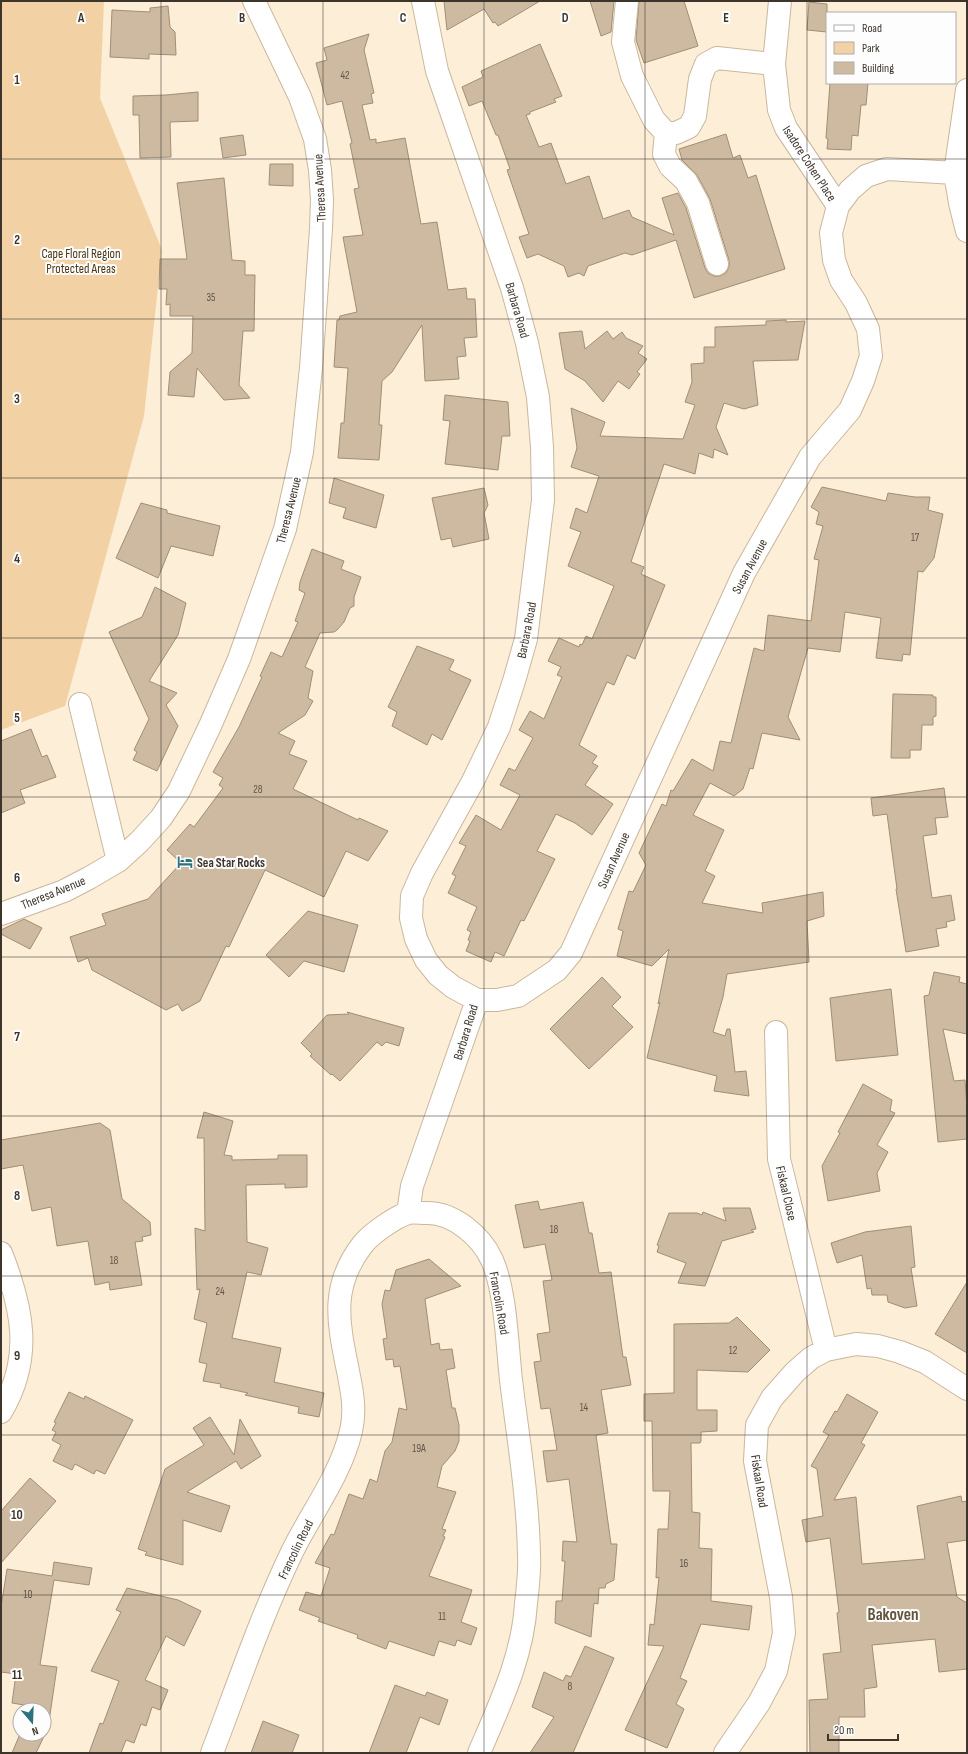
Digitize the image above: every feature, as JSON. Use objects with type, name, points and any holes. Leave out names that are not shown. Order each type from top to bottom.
[{"type":"street","name":"Theresa Avenue","points":[[1,914],[64,891],[118,861],[139,842],[161,818],[179,791],[210,726],[239,659],[285,529],[302,452],[311,368],[322,200],[320,170],[315,139],[300,96],[254,1]]},
{"type":"street","name":"Barbara Road","points":[[408,1213],[412,1186],[477,1000],[453,987],[438,975],[426,960],[416,939],[411,918],[412,896],[422,874],[473,781],[499,727],[526,639],[543,500],[542,447],[538,397],[525,336],[512,288],[437,71],[423,1]]},
{"type":"street","points":[[627,1],[623,42],[632,76],[654,120],[666,133],[676,133],[690,127],[695,116],[700,79],[706,64],[717,58],[774,64]]},
{"type":"street","name":"Isadore Cohen Place","points":[[780,1],[774,64],[778,110],[786,128],[838,206]]},
{"type":"street","points":[[967,90],[955,173],[960,204],[967,231]]},
{"type":"street","points":[[666,133],[664,154],[670,166],[686,181],[698,203],[717,264]]},
{"type":"street","name":"Susan Avenue","points":[[477,1000],[497,1000],[518,996],[557,970],[571,953],[744,573],[810,457],[850,410],[863,381],[871,356],[868,329],[856,303],[841,280],[834,260],[831,233],[838,206],[850,190],[866,176],[887,169],[955,173]]},
{"type":"street","points":[[80,704],[118,861]]},
{"type":"street","name":"Fiskaal Close","points":[[776,1032],[779,1159],[826,1350]]},
{"type":"street","name":"Francolin Road","points":[[212,1753],[263,1620],[294,1550],[344,1458],[351,1433],[354,1401],[338,1323],[340,1290],[350,1264],[365,1242],[387,1224],[408,1213],[434,1213],[457,1222],[476,1237],[491,1259],[499,1286],[505,1322],[526,1507],[529,1564],[522,1639],[511,1677],[479,1753]]},
{"type":"street","points":[[1,1253],[21,1319],[22,1347],[17,1376],[1,1412]]},
{"type":"street","name":"Fiskaal Road","points":[[725,1753],[759,1703],[776,1670],[784,1633],[781,1597],[755,1461],[757,1425],[772,1398],[796,1372],[812,1358],[826,1350],[856,1344],[878,1346],[900,1352],[925,1362],[967,1389]]},
{"type":"green space","name":"Cape Floral Region Protected Areas","points":[[1,1],[104,1],[100,98],[162,250],[144,416],[65,706],[1,730]]},
{"type":"building","points":[[444,1],[540,1],[498,26],[495,22],[493,23],[484,9],[447,30]]},
{"type":"building","points":[[590,1],[614,1],[611,32],[601,36]]},
{"type":"building","points":[[639,1],[684,1],[698,46],[644,63],[636,40]]},
{"type":"building","points":[[809,2],[827,4],[826,32],[807,30]]},
{"type":"building","points":[[168,6],[170,27],[175,32],[176,55],[149,54],[149,59],[110,57],[112,10],[150,12],[150,8]]},
{"type":"building","points":[[369,34],[364,50],[374,93],[371,94],[373,103],[362,105],[370,140],[376,139],[376,143],[405,138],[421,224],[437,222],[448,290],[466,288],[467,299],[475,299],[477,337],[464,338],[466,356],[457,357],[459,379],[425,381],[422,325],[392,372],[382,381],[379,425],[382,425],[379,460],[338,458],[341,423],[344,423],[348,368],[334,367],[337,320],[339,320],[340,316],[357,312],[343,237],[363,235],[354,189],[359,188],[350,144],[352,143],[342,101],[327,105],[316,63],[327,60],[324,48]]},
{"type":"building","points":[[540,44],[562,96],[554,99],[556,102],[526,115],[539,147],[551,143],[566,184],[589,176],[603,219],[629,210],[632,217],[674,235],[662,198],[678,193],[686,208],[705,268],[708,273],[714,276],[720,276],[726,273],[729,267],[729,260],[710,199],[697,175],[682,160],[679,149],[726,134],[733,158],[740,155],[748,178],[756,175],[785,269],[694,298],[676,240],[632,255],[625,253],[588,266],[584,276],[579,273],[568,277],[564,266],[538,254],[527,258],[519,237],[529,234],[507,170],[510,169],[498,135],[496,135],[482,101],[469,106],[462,87],[483,77],[481,71]]},
{"type":"building","points":[[830,84],[868,84],[866,105],[861,105],[858,136],[852,135],[851,150],[827,149],[828,139],[826,138]]},
{"type":"building","points":[[198,92],[198,121],[170,122],[171,157],[140,158],[139,115],[133,115],[133,96]]},
{"type":"building","points":[[243,135],[246,155],[223,158],[220,138]]},
{"type":"building","points":[[270,164],[293,164],[293,186],[269,185]]},
{"type":"building","points":[[224,178],[232,260],[245,261],[245,275],[255,275],[254,331],[243,331],[239,385],[250,398],[224,400],[197,368],[194,397],[168,395],[170,372],[192,353],[193,316],[170,316],[170,304],[166,305],[167,289],[159,289],[160,259],[187,259],[177,183]]},
{"type":"building","points":[[786,320],[786,322],[805,321],[798,360],[753,361],[758,405],[744,409],[724,403],[716,427],[728,455],[714,449],[713,458],[699,453],[695,474],[664,464],[631,562],[644,567],[641,574],[665,585],[635,659],[627,655],[614,685],[607,682],[579,745],[597,756],[592,763],[598,766],[585,785],[613,804],[592,835],[575,823],[556,814],[537,851],[555,859],[524,921],[521,920],[504,956],[495,952],[491,962],[466,951],[470,941],[468,940],[471,932],[467,930],[477,907],[448,893],[456,876],[452,874],[466,846],[459,843],[476,815],[501,830],[520,795],[500,785],[509,768],[515,771],[533,738],[519,730],[530,711],[544,719],[562,677],[557,675],[561,667],[548,661],[559,638],[579,647],[580,644],[582,645],[586,636],[592,639],[614,586],[568,566],[581,532],[570,528],[576,508],[587,513],[599,476],[571,467],[577,448],[571,408],[605,422],[600,436],[683,439],[695,405],[685,402],[692,382],[691,364],[704,363],[704,347],[715,347],[715,327],[766,325],[766,321]]},
{"type":"building","points":[[582,331],[585,349],[607,331],[613,339],[622,332],[626,338],[643,346],[638,353],[647,359],[637,372],[640,374],[629,389],[618,381],[603,402],[585,381],[565,369],[559,333]]},
{"type":"building","points":[[445,395],[508,402],[510,436],[502,436],[498,470],[445,464],[450,421],[443,420]]},
{"type":"building","points":[[334,478],[384,495],[376,528],[343,518],[346,508],[329,503]]},
{"type":"building","points":[[822,487],[886,501],[888,493],[915,497],[930,497],[928,510],[943,514],[934,558],[923,572],[918,571],[910,655],[903,654],[902,661],[876,658],[881,618],[845,612],[840,652],[808,648],[788,717],[800,740],[762,733],[753,769],[750,768],[743,789],[734,796],[710,783],[693,815],[724,830],[705,871],[715,876],[702,903],[763,913],[762,903],[823,892],[824,916],[807,921],[809,962],[727,974],[723,997],[713,1032],[725,1036],[727,1029],[730,1029],[735,1072],[746,1071],[749,1096],[714,1091],[717,1076],[647,1058],[660,1002],[658,1004],[669,949],[652,966],[617,956],[623,931],[618,929],[629,891],[633,892],[646,865],[639,853],[662,804],[666,806],[671,790],[673,791],[692,759],[713,771],[720,741],[731,743],[754,648],[764,651],[768,615],[811,621],[819,560],[814,559],[823,526],[816,524],[819,512],[811,507]]},
{"type":"building","points":[[484,488],[488,505],[484,513],[489,539],[453,547],[451,538],[441,540],[432,498]]},
{"type":"building","points":[[141,503],[167,510],[167,513],[220,526],[213,556],[171,546],[158,578],[116,558]]},
{"type":"building","points":[[312,549],[344,561],[341,569],[361,577],[354,597],[354,606],[350,608],[344,622],[337,630],[334,632],[320,633],[305,667],[313,671],[308,698],[313,701],[305,715],[278,733],[295,741],[289,754],[307,761],[293,789],[358,820],[359,818],[388,831],[368,861],[346,851],[324,897],[265,870],[229,947],[226,946],[200,1001],[182,1011],[178,1004],[166,1010],[92,970],[88,958],[78,962],[70,937],[106,925],[102,914],[148,899],[181,863],[167,850],[190,824],[194,827],[223,788],[219,785],[223,778],[213,772],[239,727],[262,677],[260,676],[271,652],[282,657],[298,622],[295,621],[305,593],[299,590],[300,582]]},
{"type":"building","points":[[155,587],[186,603],[178,635],[149,681],[177,693],[166,705],[178,726],[157,771],[133,760],[137,752],[134,750],[149,719],[109,632],[142,617]]},
{"type":"building","points":[[417,646],[454,660],[449,670],[471,680],[442,740],[432,734],[427,745],[392,726],[397,712],[388,707]]},
{"type":"building","points":[[893,694],[933,695],[933,697],[936,697],[936,716],[933,717],[933,725],[922,725],[921,750],[910,750],[910,758],[891,758]]},
{"type":"building","points":[[31,729],[42,757],[47,755],[56,777],[20,790],[25,803],[1,813],[1,741]]},
{"type":"building","points":[[944,788],[948,817],[935,818],[937,834],[923,836],[932,898],[951,895],[955,920],[946,922],[947,927],[936,929],[939,946],[906,952],[896,889],[887,814],[873,816],[871,798]]},
{"type":"building","points":[[308,911],[358,925],[344,972],[304,961],[289,977],[266,955]]},
{"type":"building","points":[[24,919],[42,928],[30,949],[1,934],[1,930]]},
{"type":"building","points":[[934,972],[960,977],[959,982],[967,984],[967,1034],[943,1029],[954,1081],[965,1080],[967,1139],[938,1142],[924,996],[929,995]]},
{"type":"building","points":[[602,977],[621,997],[612,1006],[633,1027],[589,1069],[550,1029]]},
{"type":"building","points":[[891,989],[898,1055],[836,1061],[830,998]]},
{"type":"building","points":[[347,1012],[404,1028],[399,1046],[386,1042],[382,1046],[377,1042],[340,1081],[310,1056],[312,1054],[301,1043],[327,1015],[349,1014]]},
{"type":"building","points":[[863,1084],[892,1100],[890,1111],[895,1113],[877,1145],[888,1152],[877,1173],[880,1191],[828,1201],[822,1166],[840,1133],[838,1132]]},
{"type":"building","points":[[204,1112],[233,1121],[224,1155],[232,1156],[232,1160],[278,1159],[278,1155],[307,1155],[307,1187],[285,1188],[285,1184],[246,1185],[247,1242],[268,1248],[261,1275],[247,1272],[232,1338],[281,1348],[274,1382],[324,1393],[319,1417],[298,1413],[299,1407],[245,1395],[248,1393],[220,1387],[221,1384],[203,1381],[207,1364],[199,1362],[207,1323],[194,1319],[200,1289],[197,1290],[195,1228],[205,1231],[204,1138],[197,1138]]},
{"type":"building","points":[[100,1123],[110,1130],[122,1199],[150,1222],[151,1235],[142,1237],[143,1241],[135,1242],[142,1285],[110,1290],[109,1282],[95,1285],[88,1241],[57,1246],[51,1207],[32,1211],[23,1165],[1,1169],[1,1140]]},
{"type":"building","points":[[538,1201],[540,1210],[583,1202],[589,1233],[592,1233],[599,1273],[611,1272],[623,1357],[626,1357],[631,1385],[601,1390],[608,1433],[596,1435],[611,1544],[617,1544],[614,1580],[606,1584],[605,1588],[599,1588],[598,1604],[594,1603],[591,1637],[555,1623],[556,1601],[562,1601],[565,1561],[562,1561],[563,1541],[577,1542],[569,1479],[547,1482],[543,1451],[557,1450],[550,1408],[541,1409],[534,1362],[541,1361],[537,1334],[550,1332],[543,1281],[552,1280],[545,1244],[524,1248],[515,1205]]},
{"type":"building","points":[[723,1208],[750,1208],[756,1229],[751,1230],[754,1232],[722,1241],[705,1286],[678,1283],[686,1263],[657,1252],[659,1246],[657,1245],[669,1213],[697,1213],[702,1215],[703,1212],[726,1221]]},
{"type":"building","points":[[911,1226],[915,1267],[911,1268],[917,1306],[905,1308],[888,1302],[887,1295],[872,1295],[871,1288],[867,1289],[862,1255],[837,1263],[831,1243],[865,1232]]},
{"type":"building","points":[[429,1259],[461,1286],[425,1299],[431,1345],[439,1343],[440,1350],[452,1349],[455,1368],[446,1370],[452,1408],[455,1408],[459,1425],[459,1441],[455,1451],[442,1466],[437,1487],[456,1492],[442,1529],[446,1530],[443,1536],[445,1537],[429,1576],[472,1590],[461,1622],[477,1628],[471,1645],[457,1640],[455,1646],[439,1641],[434,1656],[389,1641],[386,1649],[357,1638],[358,1635],[318,1621],[320,1618],[299,1610],[306,1592],[321,1596],[330,1568],[315,1563],[331,1534],[334,1535],[349,1494],[363,1499],[370,1479],[377,1482],[385,1451],[392,1442],[399,1408],[407,1410],[400,1366],[394,1367],[393,1359],[386,1360],[383,1339],[387,1338],[382,1304],[385,1290],[390,1291],[396,1270]]},
{"type":"building","points":[[967,1282],[967,1353],[935,1334]]},
{"type":"building","points":[[737,1317],[770,1350],[748,1372],[697,1370],[697,1410],[717,1410],[717,1431],[701,1432],[700,1443],[691,1443],[692,1512],[700,1513],[699,1548],[712,1549],[711,1601],[752,1606],[749,1630],[701,1624],[680,1678],[687,1681],[676,1704],[684,1709],[667,1748],[625,1730],[664,1646],[648,1645],[650,1624],[654,1625],[659,1577],[656,1578],[658,1529],[668,1529],[670,1491],[653,1491],[652,1421],[644,1421],[644,1394],[674,1393],[674,1324],[729,1323]]},
{"type":"building","points":[[69,1392],[84,1399],[85,1396],[133,1420],[105,1474],[96,1470],[94,1474],[75,1464],[72,1470],[53,1461],[61,1445],[52,1440],[56,1432],[52,1430],[56,1423],[54,1422]]},
{"type":"building","points":[[847,1394],[878,1412],[861,1443],[865,1445],[834,1500],[856,1497],[862,1564],[925,1559],[917,1506],[961,1496],[962,1502],[967,1501],[967,1540],[947,1543],[957,1597],[967,1603],[967,1669],[939,1672],[935,1639],[872,1645],[877,1687],[864,1689],[865,1717],[839,1717],[839,1753],[810,1753],[809,1700],[828,1699],[823,1654],[841,1652],[837,1613],[839,1612],[830,1538],[806,1542],[802,1520],[823,1516],[817,1469],[811,1466],[829,1435],[823,1432]]},
{"type":"building","points":[[210,1417],[234,1455],[240,1419],[261,1456],[241,1469],[236,1461],[187,1492],[230,1506],[221,1532],[183,1520],[183,1565],[145,1555],[147,1552],[138,1549],[165,1469],[204,1445],[193,1428]]},
{"type":"building","points":[[30,1478],[56,1501],[1,1563],[1,1511]]},
{"type":"building","points":[[54,1562],[92,1568],[89,1585],[54,1580],[40,1665],[57,1667],[52,1702],[12,1702],[16,1674],[1,1672],[1,1607],[7,1569],[52,1576]]},
{"type":"building","points":[[127,1588],[178,1600],[201,1611],[184,1646],[166,1636],[145,1680],[168,1690],[160,1710],[152,1707],[146,1726],[141,1724],[134,1743],[126,1740],[121,1753],[89,1753],[100,1723],[103,1724],[119,1681],[91,1671],[121,1612],[116,1610]]},
{"type":"building","points":[[585,1646],[614,1658],[573,1753],[530,1753],[554,1717],[532,1707],[544,1672],[563,1681],[566,1675],[571,1677]]},
{"type":"building","points":[[395,1685],[425,1696],[427,1692],[448,1700],[439,1725],[420,1717],[406,1753],[369,1753]]},
{"type":"building","points":[[263,1721],[299,1735],[292,1753],[251,1753]]},
{"type":"building","points":[[17,1742],[41,1742],[36,1753],[12,1753]]},
{"type":"place","name":"Sea Star Rocks","points":[[185,862]]},
{"type":"district","name":"Bakoven","points":[[893,1614]]}]
